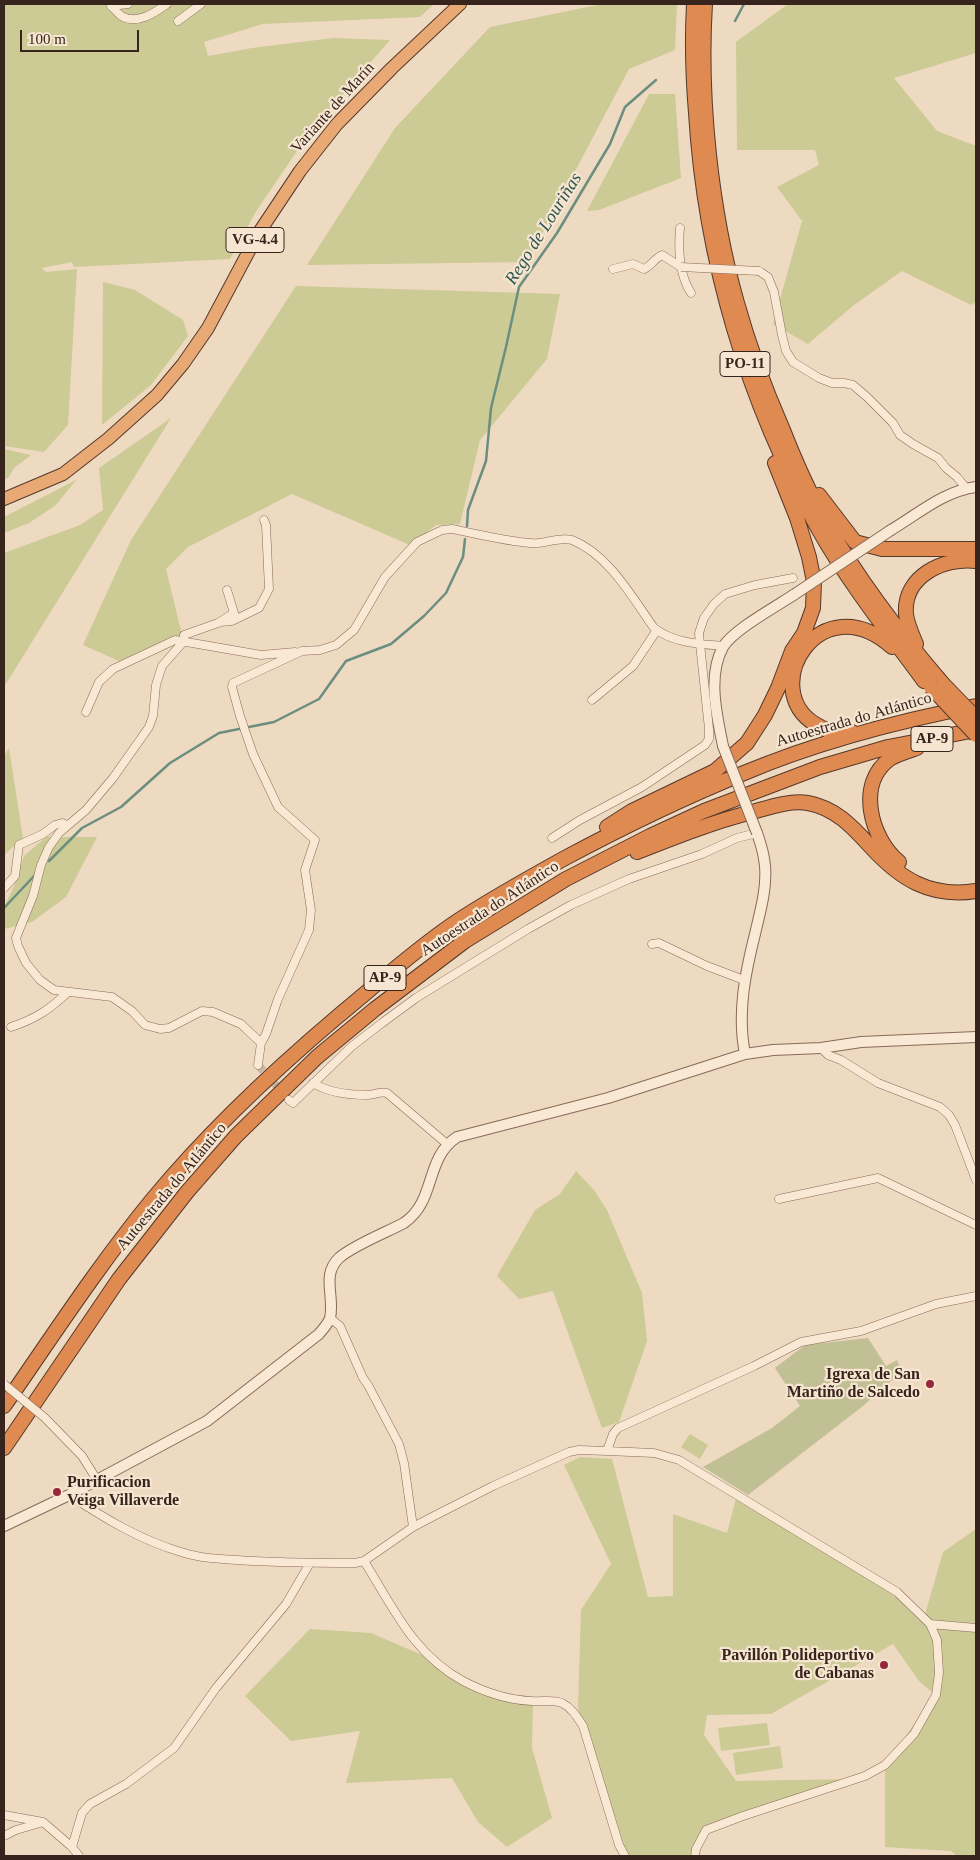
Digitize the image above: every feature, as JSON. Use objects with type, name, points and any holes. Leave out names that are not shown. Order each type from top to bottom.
[{"type":"highway","name":"Variante de Marín","points":[[4,499],[63,474],[101,445],[157,394],[183,364],[208,328],[258,234],[300,170],[337,124],[392,68],[460,4]]},
{"type":"highway","name":"PO-11","points":[[694,4],[693,73],[698,151],[708,223],[722,290],[749,377],[768,427],[790,476],[841,567],[868,605],[933,684],[976,732]]},
{"type":"highway","name":"PO-11","points":[[706,4],[704,73],[708,131],[720,228],[737,302],[761,379],[799,469],[828,526],[850,562],[873,596],[923,661],[933,684],[976,718]]},
{"type":"highway","points":[[507,890],[632,811],[714,771],[747,743],[765,715],[792,651],[804,633],[813,608],[814,582],[809,557],[797,518],[759,424],[749,377]]},
{"type":"highway","points":[[799,469],[855,542],[882,549],[976,549]]},
{"type":"highway","points":[[923,661],[906,614],[907,601],[911,590],[917,580],[940,564],[954,561],[976,561]]},
{"type":"highway","points":[[897,723],[847,733],[821,728],[809,720],[800,709],[793,695],[793,678],[797,662],[804,647],[815,636],[829,629],[847,626],[864,629],[880,636],[933,684]]},
{"type":"highway","name":"Autoestrada do Atlántico","points":[[4,1406],[110,1253],[154,1198],[206,1140],[293,1055],[408,958],[452,925],[507,890],[616,830],[746,772],[826,744],[897,723],[976,706]]},
{"type":"highway","points":[[976,732],[909,750],[892,758],[883,766],[876,777],[870,798],[872,819],[881,842],[892,856],[907,869],[937,882],[951,884],[976,882]]},
{"type":"highway","name":"Autoestrada do Atlántico","points":[[4,1448],[118,1279],[187,1192],[236,1136],[317,1057],[375,1009],[465,941],[566,879],[704,812],[820,768],[888,747],[976,732]]},
{"type":"highway","points":[[566,879],[725,819],[779,804],[806,803],[838,814],[896,871],[912,882],[931,890],[955,893],[976,891]]},
{"type":"street","points":[[128,4],[111,6],[123,16],[138,19],[154,13],[167,4]]},
{"type":"street","points":[[178,21],[201,4]]},
{"type":"street","points":[[680,228],[681,267],[685,283],[691,293]]},
{"type":"street","points":[[613,269],[633,264],[644,269],[649,267],[655,258],[662,256],[681,267],[759,271],[768,278],[774,292],[786,351],[793,362],[832,383],[853,385],[893,423],[900,435],[938,458],[946,468],[971,488]]},
{"type":"street","points":[[745,1054],[741,1015],[744,980],[764,898],[765,867],[763,851],[757,833],[723,746],[718,720],[716,668],[724,646],[736,634],[891,530],[950,494],[971,488]]},
{"type":"street","points":[[261,1043],[241,1024],[213,1012],[202,1011],[169,1028],[160,1029],[145,1025],[132,1011],[112,997],[54,990],[40,980],[26,963],[16,938],[33,896],[46,854],[53,840],[67,825],[86,810],[113,778],[148,727],[153,716],[156,685],[162,666],[184,641],[184,635],[218,623],[232,621],[259,608],[269,589],[266,525],[264,520]]},
{"type":"street","points":[[86,712],[99,682],[113,669],[175,640],[260,655],[320,650],[336,645],[354,630],[385,577],[400,559],[417,542],[442,530],[452,529],[531,544],[563,539],[571,540],[592,550],[600,558],[625,587],[657,630],[678,640],[724,646]]},
{"type":"street","points":[[552,838],[580,820],[642,786],[705,745],[709,739],[709,729],[699,633],[704,618],[714,604],[725,594],[755,585],[793,578]]},
{"type":"street","points":[[218,623],[234,613],[227,590]]},
{"type":"street","points":[[592,700],[633,666],[657,630]]},
{"type":"street","points":[[258,1065],[261,1043],[278,999],[309,930],[310,910],[305,870],[315,840],[278,807],[253,754],[232,687],[233,683],[302,651]]},
{"type":"street","points":[[4,888],[14,876],[19,846],[43,834],[55,825],[62,823],[67,825]]},
{"type":"street","points":[[289,1100],[293,1103],[351,1046],[416,998],[477,959],[571,904],[629,878],[702,854],[737,838],[757,833]]},
{"type":"street","points":[[652,944],[659,943],[707,966],[744,980]]},
{"type":"street","points":[[11,1027],[30,1020],[51,1008],[67,992]]},
{"type":"street","points":[[4,1526],[69,1495],[207,1422],[319,1334],[330,1318],[329,1278],[332,1266],[344,1254],[414,1216],[419,1210],[426,1194],[437,1158],[447,1144],[457,1137],[469,1132],[601,1100],[745,1054],[772,1050],[821,1048],[861,1042],[976,1037]]},
{"type":"street","points":[[821,1048],[828,1055],[841,1060],[878,1083],[940,1107],[949,1115],[955,1126],[976,1180]]},
{"type":"street","points":[[313,1083],[325,1091],[371,1095],[387,1093],[447,1144]]},
{"type":"street","points":[[779,1199],[878,1178],[976,1225]]},
{"type":"street","points":[[607,1451],[613,1434],[618,1428],[754,1366],[801,1342],[861,1331],[936,1304],[976,1296]]},
{"type":"street","points":[[330,1318],[340,1326],[363,1378],[399,1444],[404,1464],[413,1527]]},
{"type":"street","points":[[4,1384],[45,1418],[82,1456],[97,1480]]},
{"type":"street","points":[[69,1495],[108,1520],[180,1552],[210,1558],[272,1563],[355,1563],[364,1561],[413,1527],[494,1486],[569,1452],[579,1450],[665,1455],[692,1467],[896,1592],[930,1624],[937,1640],[939,1673],[936,1695],[914,1734],[885,1765],[864,1776],[767,1807],[706,1830],[696,1849],[695,1856]]},
{"type":"street","points":[[364,1561],[411,1638],[429,1658],[462,1681],[501,1697],[533,1701],[548,1700],[563,1703],[575,1713],[582,1726],[619,1845],[625,1856]]},
{"type":"street","points":[[72,1847],[82,1813],[90,1804],[126,1784],[174,1748],[216,1688],[286,1604],[310,1563]]},
{"type":"street","points":[[930,1624],[976,1628]]},
{"type":"street","points":[[4,1816],[43,1822],[72,1847],[79,1856]]},
{"type":"street","points":[[4,1836],[16,1830],[43,1822]]},
{"type":"shaded area","points":[[4,4],[434,4],[420,17],[263,24],[204,42],[208,56],[252,48],[333,38],[390,40],[307,136],[255,213],[230,259],[74,267],[72,262],[42,268],[46,272],[77,269],[68,425],[44,452],[4,446]]},
{"type":"shaded area","points":[[602,4],[677,4],[675,50],[629,69],[527,262],[307,265],[395,128],[490,27]]},
{"type":"shaded area","points":[[788,4],[976,4],[976,53],[894,78],[937,131],[976,146],[976,302],[971,305],[902,271],[854,305],[808,344],[773,324],[802,221],[777,187],[819,165],[815,150],[737,150],[736,42]]},
{"type":"shaded area","points":[[649,94],[675,94],[681,178],[599,210],[587,211]]},
{"type":"shaded area","points":[[103,282],[135,290],[183,320],[188,336],[151,385],[102,425]]},
{"type":"shaded area","points":[[296,286],[560,294],[547,359],[480,440],[460,524],[436,525],[410,545],[292,494],[188,547],[166,569],[182,635],[119,661],[83,645],[131,540]]},
{"type":"shaded area","points":[[171,418],[4,687],[4,553],[80,525],[103,510],[99,468]]},
{"type":"shaded area","points":[[4,449],[31,455],[14,468],[9,477],[4,480]]},
{"type":"shaded area","points":[[76,480],[56,505],[29,523],[4,533],[4,517]]},
{"type":"shaded area","points":[[9,748],[23,838],[4,855],[4,756]]},
{"type":"shaded area","points":[[46,837],[97,837],[66,897],[32,922],[4,929],[4,907],[14,886],[24,856]]},
{"type":"shaded area","points":[[576,1171],[594,1190],[607,1210],[642,1293],[647,1341],[619,1422],[602,1428],[553,1291],[519,1299],[497,1276],[535,1210],[560,1194]]},
{"type":"shaded area","points":[[868,1338],[886,1366],[897,1360],[902,1371],[863,1406],[748,1495],[703,1467],[772,1428],[800,1406],[775,1368],[805,1345]]},
{"type":"shaded area","points":[[690,1434],[708,1445],[700,1459],[681,1447]]},
{"type":"shaded area","points":[[580,1457],[612,1459],[648,1597],[673,1596],[673,1514],[727,1533],[737,1495],[852,1565],[924,1618],[943,1552],[976,1529],[976,1856],[957,1856],[951,1851],[885,1847],[885,1765],[935,1695],[919,1681],[893,1644],[771,1714],[707,1715],[704,1735],[736,1781],[854,1779],[706,1830],[698,1856],[627,1856],[614,1814],[596,1770],[578,1708],[581,1610],[611,1564],[564,1465]]},
{"type":"shaded area","points":[[310,1629],[371,1633],[429,1658],[462,1681],[501,1697],[533,1701],[532,1748],[552,1818],[507,1847],[478,1822],[452,1778],[346,1783],[360,1731],[291,1741],[245,1696]]},
{"type":"shaded area","points":[[767,1723],[770,1745],[721,1751],[718,1728]]},
{"type":"shaded area","points":[[780,1746],[783,1768],[736,1775],[733,1753]]},
{"type":"waterway","name":"Rego de Louriñas","points":[[735,21],[744,4]]},
{"type":"waterway","name":"Rego de Louriñas","points":[[467,526],[468,510],[486,461],[491,408],[519,287],[557,233],[610,144],[625,107],[656,80]]},
{"type":"waterway","name":"Rego de Louriñas","points":[[49,861],[82,828],[121,807],[170,763],[219,733],[274,722],[319,699],[346,661],[391,644],[424,616],[446,593],[463,557],[465,539]]},
{"type":"waterway","name":"Rego de Louriñas","points":[[4,908],[35,875]]},
{"type":"tunnel","points":[[258,1065],[283,1093]]},
{"type":"place","name":"Igrexa de San Martiño de Salcedo","points":[[930,1384]]},
{"type":"place","name":"Purificacion Veiga Villaverde","points":[[57,1492]]},
{"type":"place","name":"Pavillón Polideportivo de Cabanas","points":[[884,1665]]}]
